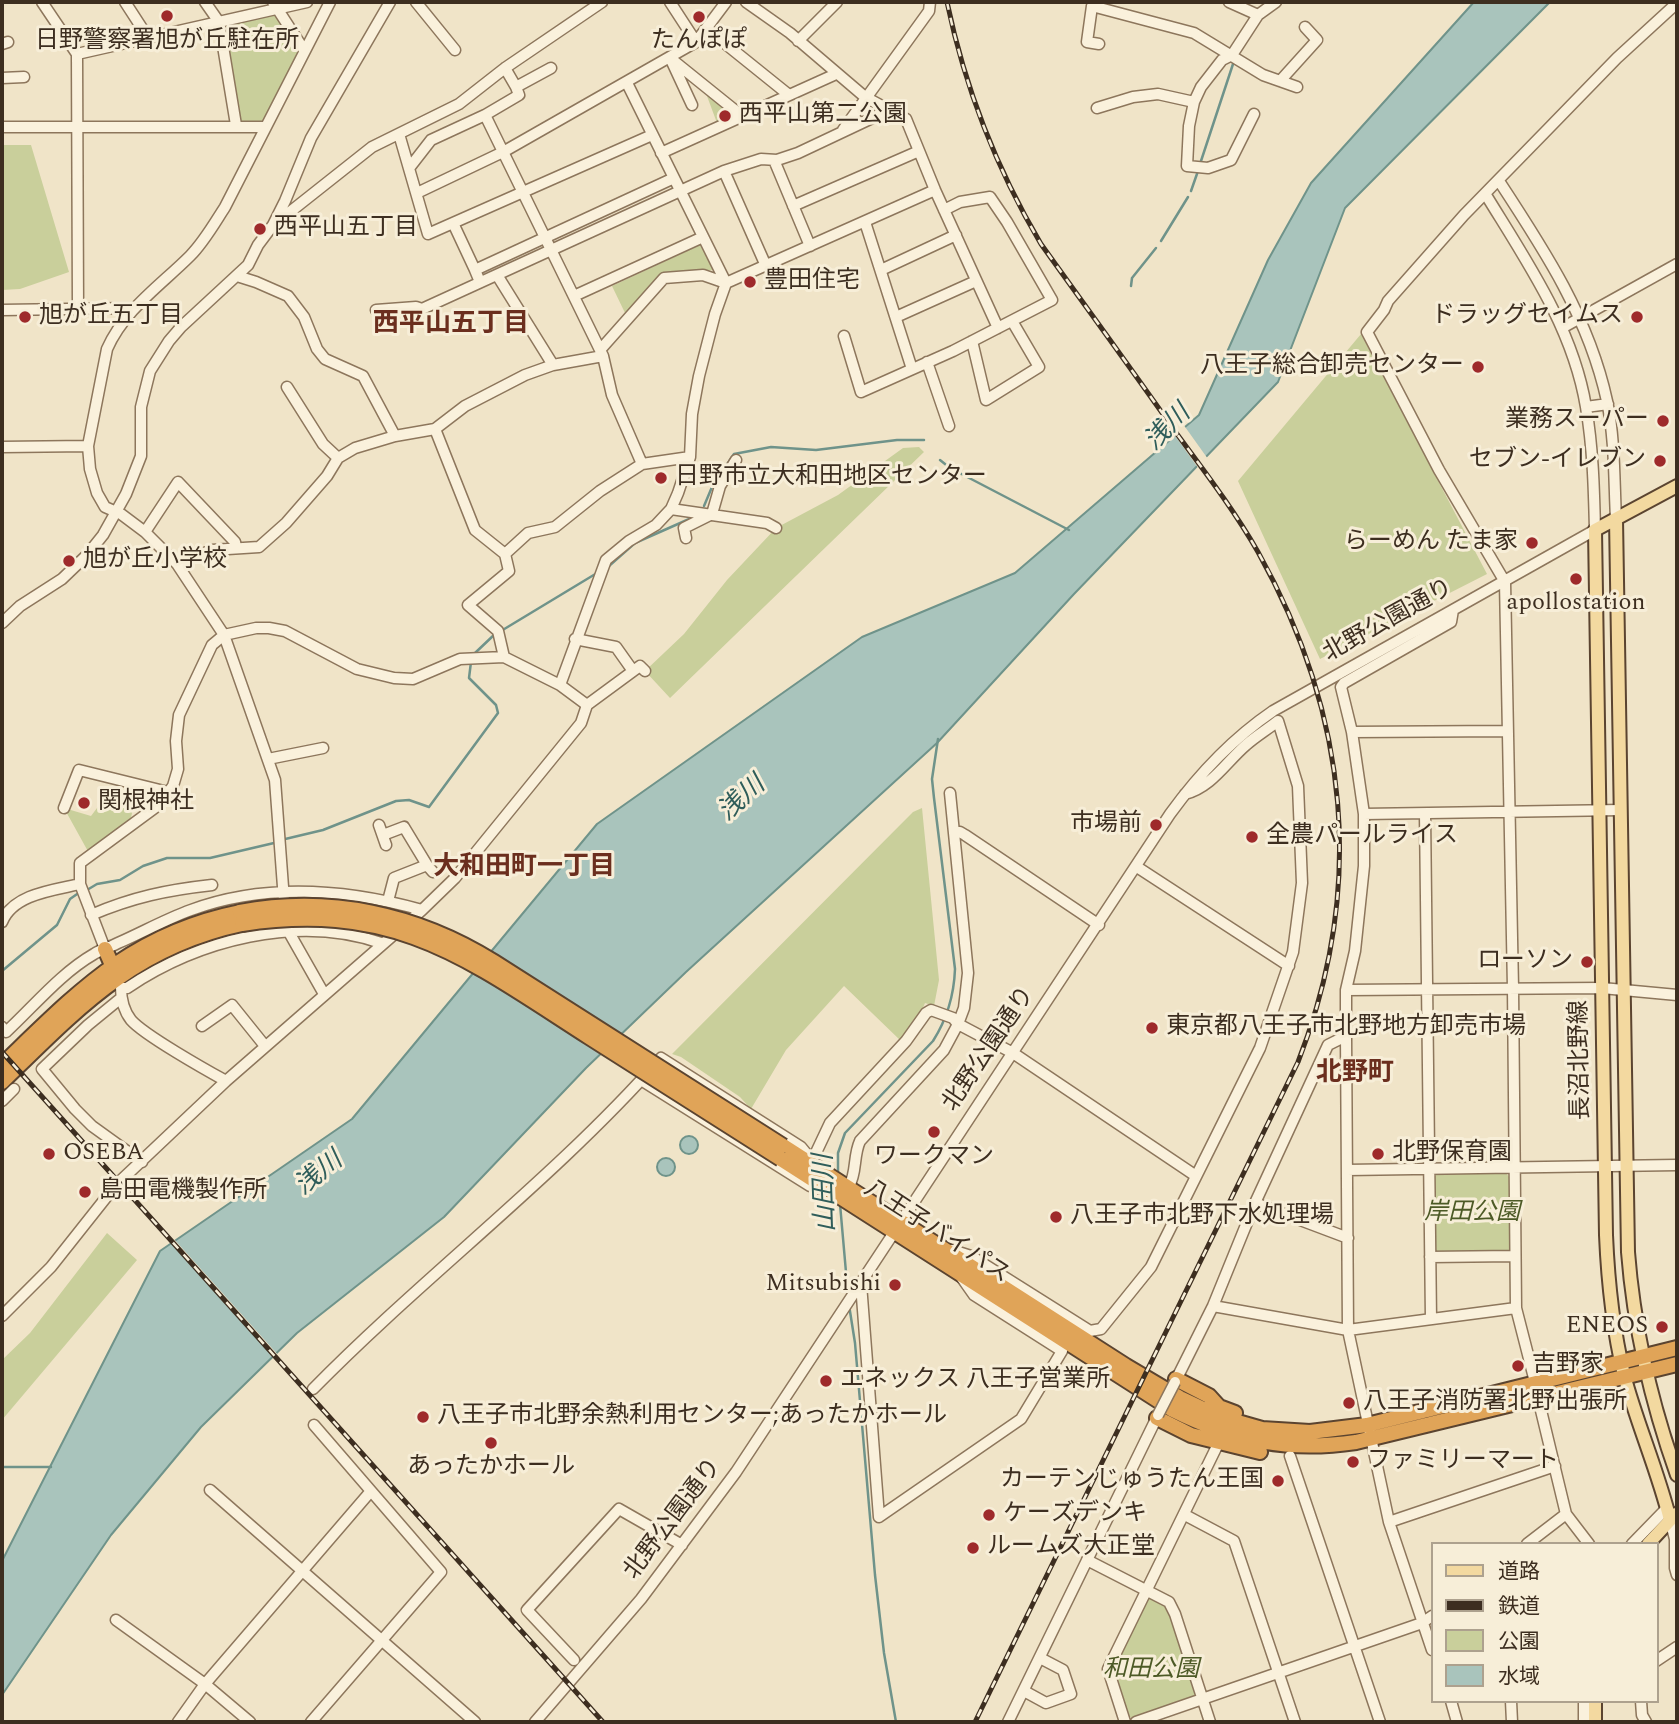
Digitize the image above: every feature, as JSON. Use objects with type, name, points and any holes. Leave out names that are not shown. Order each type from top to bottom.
[{"type":"highway","name":"八王子バイパス","points":[[8,1085],[40,1045],[90,998],[127,970],[180,942],[224,928],[241,918]]},
{"type":"highway","name":"八王子バイパス","points":[[2,1065],[74,996],[112,965],[135,950],[174,932],[241,918],[341,920],[386,928],[440,946],[474,963],[782,1153],[848,1204],[1173,1410],[1208,1427],[1261,1442],[1290,1446],[1336,1444],[1535,1382],[1677,1348]]},
{"type":"highway","points":[[40,1045],[63,1031],[107,992],[114,988],[121,993],[127,978],[224,928]]},
{"type":"highway","points":[[105,949],[112,965]]},
{"type":"highway","name":"八王子バイパス","points":[[782,1153],[819,1166],[1126,1366],[1204,1411],[1236,1423],[1290,1432],[1369,1432],[1538,1398],[1677,1364]]},
{"type":"highway","points":[[1157,1417],[1191,1435],[1261,1452],[1290,1456],[1357,1447],[1369,1432],[1352,1420],[1289,1423],[1238,1414],[1219,1407],[1209,1396],[1176,1380]]},
{"type":"main road","points":[[1595,530],[1677,486]]},
{"type":"main road","name":"長沼北野線","points":[[1616,519],[1627,1225],[1635,1318],[1642,1356],[1677,1475]]},
{"type":"main road","name":"長沼北野線","points":[[1595,530],[1607,1258],[1614,1324],[1625,1377],[1672,1513]]},
{"type":"main road","points":[[1596,572],[1609,565],[1617,572]]},
{"type":"main road","points":[[1614,1324],[1621,1328],[1629,1327],[1635,1318]]},
{"type":"main road","points":[[1650,1542],[1672,1513]]},
{"type":"main road","points":[[1595,1703],[1595,1722]]},
{"type":"street","points":[[42,2],[77,54],[78,309]]},
{"type":"street","points":[[125,2],[149,39]]},
{"type":"street","points":[[205,2],[219,22],[236,125]]},
{"type":"street","points":[[77,54],[219,22],[275,5],[307,2]]},
{"type":"street","points":[[324,994],[286,927],[275,780],[224,635],[177,564],[145,532],[105,506],[97,493],[90,469],[88,446],[107,349],[120,325],[191,255],[209,233],[225,208],[330,2]]},
{"type":"street","points":[[2,623],[20,606],[62,579],[103,535],[138,468],[141,456],[141,407],[150,371],[181,327],[248,265],[258,245],[273,225],[311,138],[390,2]]},
{"type":"street","points":[[416,2],[455,50]]},
{"type":"street","points":[[273,225],[372,147],[459,104],[505,68],[602,2]]},
{"type":"street","points":[[670,2],[696,42]]},
{"type":"street","points":[[417,193],[503,152],[696,42],[726,2]]},
{"type":"street","points":[[746,2],[865,97],[906,119],[998,328]]},
{"type":"street","points":[[798,41],[840,2]]},
{"type":"street","points":[[842,132],[930,7],[939,2]]},
{"type":"street","points":[[1229,2],[1258,15]]},
{"type":"street","points":[[1254,114],[1231,160],[1208,168],[1187,166],[1189,126],[1194,102],[1214,70],[1231,55],[1258,15],[1276,2]]},
{"type":"street","points":[[1535,1382],[1516,1308],[1514,1256],[1513,988],[1505,582],[1426,446],[1367,332],[1388,301],[1464,215],[1617,58],[1677,3]]},
{"type":"street","points":[[275,5],[304,50]]},
{"type":"street","points":[[1099,44],[1087,42],[1092,6],[1194,33],[1264,75],[1297,87]]},
{"type":"street","points":[[1280,81],[1317,40],[1305,27]]},
{"type":"street","points":[[707,29],[789,95]]},
{"type":"street","points":[[670,58],[692,105]]},
{"type":"street","points":[[670,58],[742,116]]},
{"type":"street","points":[[410,167],[431,140],[485,115],[519,95],[505,68]]},
{"type":"street","points":[[516,87],[551,68]]},
{"type":"street","points":[[661,153],[836,74]]},
{"type":"street","points":[[2,78],[24,77]]},
{"type":"street","points":[[559,685],[606,560],[629,541],[656,526],[671,509],[690,457],[692,414],[699,376],[726,283],[627,83]]},
{"type":"street","points":[[1097,108],[1133,97],[1158,94],[1194,102]]},
{"type":"street","points":[[376,310],[416,306],[422,309],[552,252],[724,171],[761,159],[774,160],[798,153],[887,111]]},
{"type":"street","points":[[485,115],[602,353],[612,396],[642,464]]},
{"type":"street","points":[[2,127],[265,127]]},
{"type":"street","points":[[399,134],[428,234],[524,194],[652,135]]},
{"type":"street","points":[[793,206],[919,150]]},
{"type":"street","points":[[774,160],[810,246]]},
{"type":"street","points":[[724,171],[766,266]]},
{"type":"street","points":[[475,270],[674,178]]},
{"type":"street","points":[[1499,181],[1555,268],[1581,318],[1595,356],[1608,404],[1616,519]]},
{"type":"street","points":[[177,564],[212,550],[259,547],[272,537],[327,476],[338,458],[355,448],[395,436],[435,429],[465,406],[525,375],[602,353],[664,278],[703,275],[726,283],[935,190]]},
{"type":"street","points":[[1486,195],[1538,278],[1576,364],[1586,408],[1595,530]]},
{"type":"street","points":[[844,335],[861,392],[972,341],[1052,300],[990,197],[960,202],[944,210]]},
{"type":"street","points":[[865,222],[912,369]]},
{"type":"street","points":[[453,223],[480,282]]},
{"type":"street","points":[[881,270],[956,235]]},
{"type":"street","points":[[574,296],[703,237]]},
{"type":"street","points":[[1562,328],[1677,264]]},
{"type":"street","points":[[497,275],[553,365]]},
{"type":"street","points":[[237,276],[288,296],[304,317],[317,349],[325,359],[363,376],[395,436]]},
{"type":"street","points":[[896,317],[976,281]]},
{"type":"street","points":[[2,310],[135,308]]},
{"type":"street","points":[[972,341],[986,400],[1039,367],[1012,321]]},
{"type":"street","points":[[927,362],[949,426]]},
{"type":"street","points":[[287,387],[323,444],[338,458]]},
{"type":"street","points":[[1586,408],[1608,404]]},
{"type":"street","points":[[435,429],[475,530],[484,540],[505,554],[509,571],[468,605],[498,631],[504,657]]},
{"type":"street","points":[[2,447],[88,446]]},
{"type":"street","points":[[505,554],[528,533],[555,527],[600,491],[642,464],[690,457]]},
{"type":"street","points":[[686,538],[684,528],[712,514],[720,486],[736,460]]},
{"type":"street","points":[[1593,478],[1605,484],[1614,478]]},
{"type":"street","points":[[145,532],[178,482],[235,542],[236,547]]},
{"type":"street","points":[[671,509],[767,523],[776,528]]},
{"type":"street","name":"北野公園通り","points":[[536,1722],[641,1599],[736,1472],[1185,794],[1215,759],[1273,710],[1595,530]]},
{"type":"street","points":[[1430,1645],[1388,1522],[1348,1331],[1346,990],[1360,909],[1364,866],[1364,814],[1352,732],[1341,687],[1451,622],[1453,610]]},
{"type":"street","points":[[105,949],[80,884],[80,863],[141,820],[160,804],[168,792],[178,769],[176,741],[179,715],[212,645],[224,635],[256,628],[285,631],[357,669],[394,678],[413,679],[460,659],[504,657],[559,685],[587,705]]},
{"type":"street","points":[[575,639],[616,647],[633,671]]},
{"type":"street","points":[[2,1316],[51,1267],[116,1185],[226,1081],[455,878],[581,723],[587,705],[640,666],[645,671]]},
{"type":"street","points":[[946,1249],[971,1256],[1090,1331],[1101,1329],[1150,1267],[1260,1048],[1289,966],[1298,910],[1301,869],[1298,786],[1279,721],[1246,745],[1208,785],[1185,794]]},
{"type":"street","points":[[1352,732],[1507,731]]},
{"type":"street","points":[[268,759],[323,748]]},
{"type":"street","points":[[64,808],[79,770],[168,792]]},
{"type":"street","points":[[848,1185],[853,1180],[855,1151],[860,1141],[944,1050],[967,992],[968,973],[950,793]]},
{"type":"street","points":[[1364,814],[1621,810]]},
{"type":"street","points":[[1425,814],[1431,1319]]},
{"type":"street","points":[[383,835],[404,827],[430,869],[394,878],[388,901]]},
{"type":"street","points":[[954,833],[965,835],[1099,925]]},
{"type":"street","points":[[1137,867],[1289,966]]},
{"type":"street","points":[[2,922],[8,908],[28,898],[80,884]]},
{"type":"street","points":[[91,915],[126,900],[212,885]]},
{"type":"street","points":[[2,1027],[6,1032],[94,953],[193,909],[240,897],[283,891],[329,891],[422,910]]},
{"type":"street","points":[[142,1162],[92,1126],[42,1069],[121,993],[177,960],[239,939],[289,932],[350,935],[382,943]]},
{"type":"street","points":[[1346,990],[1623,988],[1677,995]]},
{"type":"street","points":[[121,993],[131,1020],[226,1081]]},
{"type":"street","points":[[202,1026],[232,1004],[265,1046]]},
{"type":"street","points":[[819,1166],[830,1123],[906,1041],[930,1010],[956,1021],[1013,1053],[1196,1176]]},
{"type":"street","points":[[1008,1722],[1213,1306],[1255,1203],[1328,1045],[1346,1036]]},
{"type":"street","points":[[313,1389],[373,1330],[606,1116],[661,1058],[801,1147],[819,1166]]},
{"type":"street","points":[[641,1080],[810,1186],[830,1191]]},
{"type":"street","points":[[2,1101],[8,1085]]},
{"type":"street","points":[[1347,1170],[1677,1165]]},
{"type":"street","points":[[1255,1203],[1348,1238]]},
{"type":"street","points":[[1430,1257],[1514,1256]]},
{"type":"street","points":[[858,1288],[878,1517],[1021,1419],[1062,1351],[974,1295],[962,1276]]},
{"type":"street","points":[[1213,1306],[1348,1331],[1516,1308]]},
{"type":"street","points":[[1538,1398],[1566,1514],[1588,1542]]},
{"type":"street","points":[[311,1722],[441,1572],[314,1425]]},
{"type":"street","points":[[1125,1722],[1108,1669],[1219,1442]]},
{"type":"street","points":[[1290,1456],[1379,1722]]},
{"type":"street","points":[[1388,1522],[1555,1466]]},
{"type":"street","points":[[209,1490],[468,1720]]},
{"type":"street","points":[[178,1722],[205,1684],[371,1492]]},
{"type":"street","points":[[574,1660],[527,1610],[619,1509],[682,1545]]},
{"type":"street","points":[[1635,1542],[1672,1513]]},
{"type":"street","points":[[1672,1513],[1677,1575]]},
{"type":"street","points":[[1530,1542],[1566,1514]]},
{"type":"street","points":[[1185,1515],[1234,1541],[1295,1722]]},
{"type":"street","points":[[1087,1560],[1169,1602],[1210,1722]]},
{"type":"street","points":[[1136,1722],[1422,1623],[1430,1617]]},
{"type":"street","points":[[116,1620],[205,1684],[250,1722]]},
{"type":"street","points":[[1658,1660],[1677,1647]]},
{"type":"street","points":[[1024,1691],[1046,1703],[1071,1694],[1063,1670],[1040,1658]]},
{"type":"street","points":[[1452,1703],[1457,1722]]},
{"type":"street","points":[[1511,1703],[1512,1722]]},
{"type":"street","points":[[1584,1703],[1584,1722]]},
{"type":"street","points":[[1641,1703],[1642,1715],[1646,1722]]},
{"type":"green space","points":[[277,9],[304,50],[265,127],[236,125],[219,22]]},
{"type":"green space","points":[[704,88],[734,114],[717,123]]},
{"type":"green space","points":[[2,145],[31,145],[69,272],[20,289],[2,290]]},
{"type":"green space","points":[[700,245],[713,270],[665,274],[626,315],[612,286]]},
{"type":"green space","points":[[1361,334],[1487,574],[1320,659],[1238,481]]},
{"type":"green space","points":[[919,447],[924,452],[670,698],[645,671],[684,634],[727,580],[776,528],[838,495],[903,448]]},
{"type":"green space","points":[[100,804],[133,808],[129,828],[90,855],[64,808],[91,816]]},
{"type":"green space","points":[[922,808],[939,980],[934,1006],[925,1003],[920,1015],[901,1041],[844,986],[786,1050],[751,1109],[740,1097],[681,1057],[672,1054],[913,812]]},
{"type":"green space","name":"岸田公園","points":[[1505,1172],[1510,1178],[1510,1252],[1434,1252],[1436,1174]]},
{"type":"green space","points":[[107,1233],[137,1260],[2,1420],[2,1360],[30,1333]]},
{"type":"green space","name":"和田公園","points":[[1150,1596],[1168,1602],[1197,1693],[1196,1697],[1132,1718],[1127,1715],[1112,1667]]},
{"type":"water","name":"浅川","points":[[1474,2],[1550,2],[1345,208],[1278,382],[1074,594],[937,743],[686,972],[586,1068],[444,1217],[297,1333],[201,1427],[111,1535],[2,1695],[2,1561],[160,1251],[352,1119],[597,824],[862,637],[1015,573],[1199,415],[1268,260],[1311,183]]},
{"type":"water","points":[[685,1136],[693,1136],[698,1145],[696,1152],[685,1154],[680,1149],[680,1141]]},
{"type":"water","points":[[662,1158],[670,1158],[675,1167],[673,1174],[662,1176],[657,1171],[657,1163]]},
{"type":"pier","points":[[1183,424],[1208,459],[1199,469],[1173,433]]},
{"type":"pier","points":[[173,1238],[279,1356],[275,1359],[169,1241]]},
{"type":"waterway","points":[[1201,161],[1234,61]]},
{"type":"waterway","points":[[1191,191],[1198,171]]},
{"type":"waterway","points":[[1161,241],[1188,197]]},
{"type":"waterway","points":[[1131,286],[1132,278],[1156,248]]},
{"type":"waterway","points":[[704,506],[712,487],[734,454],[771,447],[816,450],[897,440],[924,440]]},
{"type":"waterway","points":[[940,460],[950,468],[1069,530]]},
{"type":"waterway","points":[[609,566],[635,543],[696,516]]},
{"type":"waterway","points":[[501,631],[597,573]]},
{"type":"waterway","points":[[475,653],[495,634]]},
{"type":"waterway","points":[[281,840],[323,830],[396,801],[409,800],[429,807],[498,713],[496,705],[469,678],[471,662]]},
{"type":"waterway","name":"山田川","points":[[838,1176],[838,1153],[845,1133],[933,1041],[946,1016],[951,998],[955,969],[932,779],[938,739]]},
{"type":"waterway","points":[[87,890],[97,884],[120,880],[143,866],[167,858],[210,858],[274,843]]},
{"type":"waterway","points":[[2,971],[57,925],[70,899],[80,892]]},
{"type":"waterway","name":"山田川","points":[[840,1204],[848,1295]]},
{"type":"waterway","name":"山田川","points":[[849,1305],[855,1343],[875,1575],[884,1653],[896,1722]]},
{"type":"waterway","points":[[2,1467],[51,1467]]},
{"type":"railway","points":[[947,2],[963,65],[984,127],[1010,186],[1041,244],[1239,521],[1289,614],[1312,676],[1329,739],[1338,803],[1339,867],[1333,932],[1320,997],[1298,1062],[975,1722]]},
{"type":"railway","points":[[2,1052],[603,1722]]},
{"type":"place","name":"日野警察署旭が丘駐在所","points":[[167,16]]},
{"type":"place","name":"たんぽぽ","points":[[699,17]]},
{"type":"place","name":"西平山第二公園","points":[[725,116]]},
{"type":"place","name":"西平山五丁目","points":[[260,229]]},
{"type":"place","name":"豊田住宅","points":[[750,282]]},
{"type":"place","name":"旭が丘五丁目","points":[[25,317]]},
{"type":"place","name":"ドラッグセイムス","points":[[1637,317]]},
{"type":"place","name":"八王子総合卸売センター","points":[[1478,367]]},
{"type":"place","name":"業務スーパー","points":[[1663,421]]},
{"type":"place","name":"セブン-イレブン","points":[[1660,461]]},
{"type":"place","name":"日野市立大和田地区センター","points":[[661,478]]},
{"type":"place","name":"らーめん たま家","points":[[1532,543]]},
{"type":"place","name":"旭が丘小学校","points":[[69,561]]},
{"type":"place","name":"apollostation","points":[[1576,579]]},
{"type":"place","name":"関根神社","points":[[84,803]]},
{"type":"place","name":"市場前","points":[[1156,825]]},
{"type":"place","name":"全農パールライス","points":[[1252,837]]},
{"type":"place","name":"ローソン","points":[[1587,962]]},
{"type":"place","name":"東京都八王子市北野地方卸売市場","points":[[1152,1028]]},
{"type":"place","name":"ワークマン","points":[[934,1132]]},
{"type":"place","name":"OSEBA","points":[[49,1154]]},
{"type":"place","name":"北野保育園","points":[[1378,1154]]},
{"type":"place","name":"島田電機製作所","points":[[85,1192]]},
{"type":"place","name":"八王子市北野下水処理場","points":[[1056,1217]]},
{"type":"place","name":"Mitsubishi","points":[[895,1285]]},
{"type":"place","name":"ENEOS","points":[[1662,1327]]},
{"type":"place","name":"吉野家","points":[[1518,1366]]},
{"type":"place","name":"エネックス 八王子営業所","points":[[826,1381]]},
{"type":"place","name":"八王子消防署北野出張所","points":[[1349,1403]]},
{"type":"place","name":"八王子市北野余熱利用センター;あったかホール","points":[[423,1417]]},
{"type":"place","name":"あったかホール","points":[[491,1443]]},
{"type":"place","name":"ファミリーマート","points":[[1353,1462]]},
{"type":"place","name":"カーテンじゅうたん王国","points":[[1278,1481]]},
{"type":"place","name":"ケーズデンキ","points":[[989,1515]]},
{"type":"place","name":"ルームズ大正堂","points":[[973,1548]]},
{"type":"district","name":"西平山五丁目","points":[[451,326]]},
{"type":"district","name":"大和田町一丁目","points":[[524,869]]},
{"type":"district","name":"北野町","points":[[1355,1075]]}]
